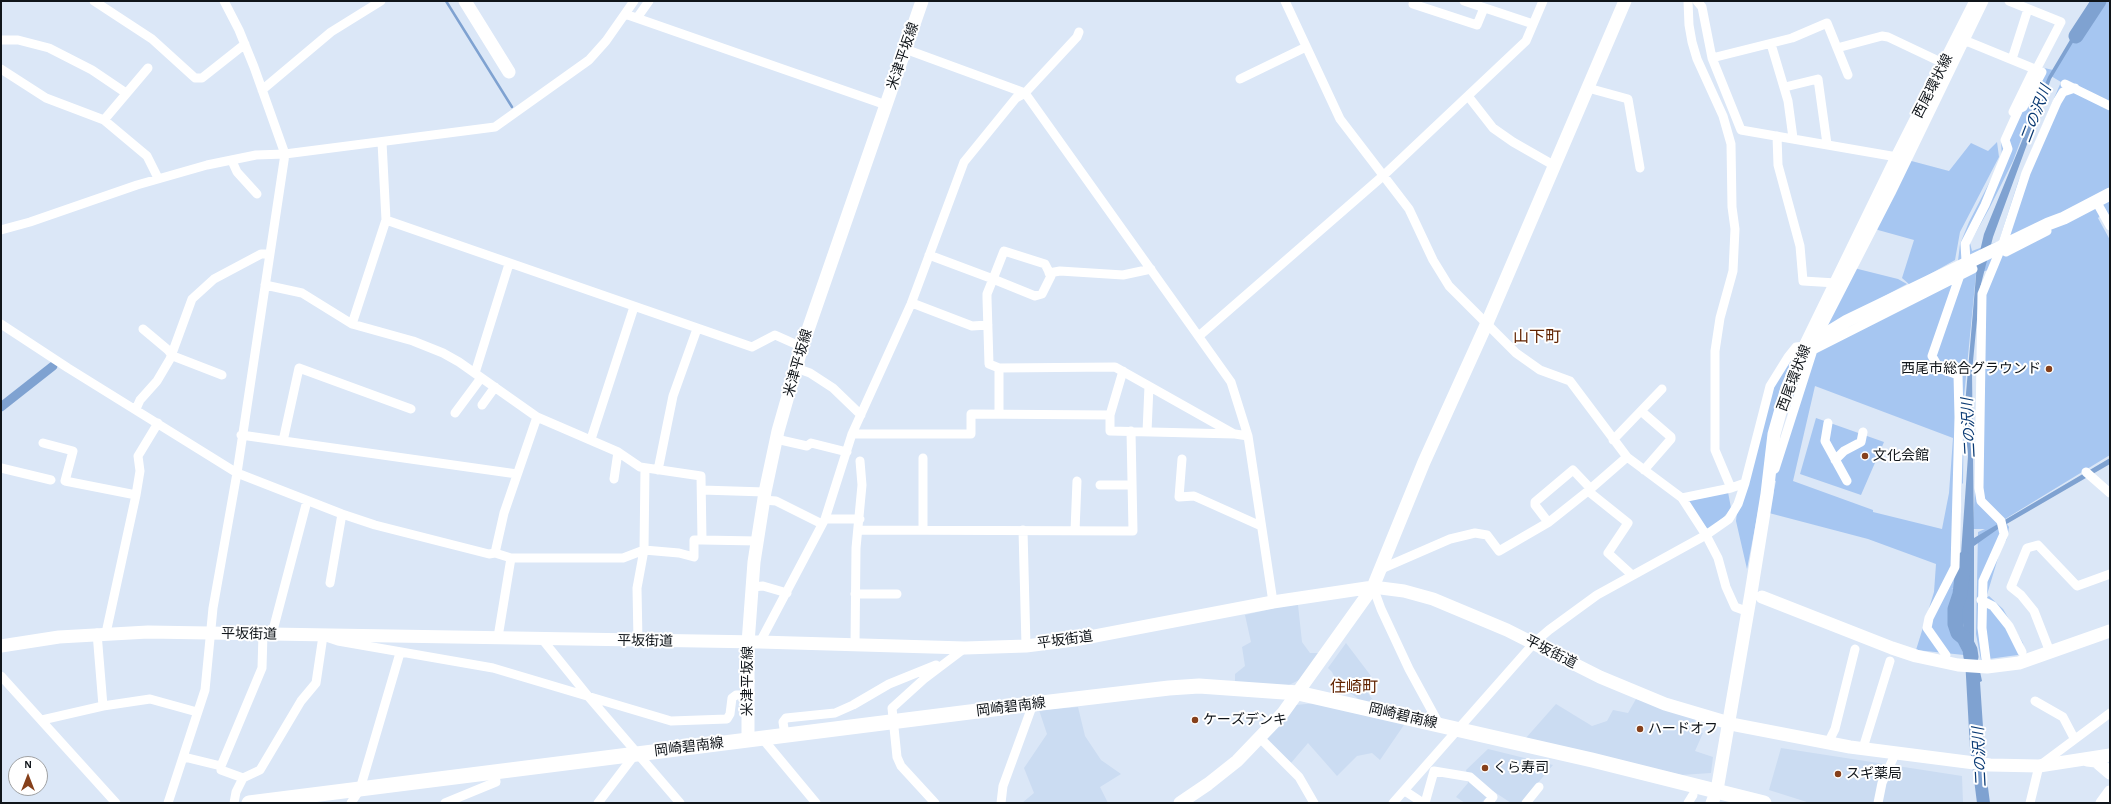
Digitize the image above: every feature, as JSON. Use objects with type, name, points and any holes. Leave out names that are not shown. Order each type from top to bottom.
[{"type":"main road","name":"岡崎碧南線","points":[[249,803],[1033,704],[1169,688],[1199,686],[1298,692],[1457,728],[1714,796],[1764,803]]},
{"type":"street","points":[[94,1],[152,39],[195,78],[202,78],[245,44]]},
{"type":"street","points":[[168,803],[205,690],[210,633],[285,154],[245,44],[224,1]]},
{"type":"street","points":[[262,90],[331,32],[381,1]]},
{"type":"street","points":[[465,1],[509,72]]},
{"type":"street","points":[[1,230],[30,222],[189,168],[256,156],[285,154],[382,142],[486,128],[500,124],[540,93],[589,60],[606,42],[634,1]]},
{"type":"street","points":[[637,18],[649,1]]},
{"type":"street","name":"米津平坂線","points":[[755,739],[748,695],[754,642],[752,587],[756,541],[776,439],[802,346],[922,1]]},
{"type":"street","points":[[1285,1],[1340,120],[1410,209],[1433,260],[1449,286],[1516,353],[1540,370],[1570,381],[1627,457],[1682,498],[1706,535],[1718,558],[1726,587],[1735,607],[1746,611]]},
{"type":"street","points":[[1415,1],[1414,4],[1477,25],[1484,8]]},
{"type":"street","points":[[1464,1],[1533,24]]},
{"type":"street","points":[[1199,336],[1384,175],[1526,41],[1542,1]]},
{"type":"street","points":[[1180,803],[1208,784],[1260,738],[1283,713],[1373,587],[1424,462],[1487,323],[1625,1]]},
{"type":"street","points":[[1688,1],[1689,24],[1697,59],[1723,116],[1731,144],[1732,207],[1735,229],[1733,271],[1720,318],[1715,351],[1715,450],[1731,488]]},
{"type":"street","points":[[1697,1],[1702,7],[1712,58],[1741,130],[1897,157]]},
{"type":"street","name":"西尾環状線","points":[[1714,796],[1728,723],[1746,611],[1757,595],[1774,434],[1787,388],[1805,346],[1897,157],[1945,64],[1961,39],[1976,1]]},
{"type":"street","points":[[1963,267],[1819,334],[1891,193],[1961,39],[1984,1]]},
{"type":"street","points":[[1999,141],[2061,22],[2009,1]]},
{"type":"street","points":[[2012,59],[2028,9]]},
{"type":"street","points":[[625,14],[886,105]]},
{"type":"street","points":[[1712,58],[1792,38],[1827,23],[1848,75]]},
{"type":"street","points":[[754,642],[787,593],[824,521],[852,434],[912,303],[964,162],[1016,98],[1025,93],[1077,37],[1079,32]]},
{"type":"street","points":[[1837,48],[1882,36],[1888,37],[1945,64]]},
{"type":"street","points":[[1961,39],[2037,70]]},
{"type":"street","points":[[1,40],[18,40],[49,48],[92,70],[126,93]]},
{"type":"street","points":[[1771,44],[1785,87],[1793,138]]},
{"type":"street","points":[[1240,79],[1306,47]]},
{"type":"street","points":[[905,49],[1025,93],[1231,382],[1248,436],[1273,602]]},
{"type":"street","points":[[104,120],[148,68]]},
{"type":"street","points":[[1,69],[46,98],[104,120],[147,156],[158,178]]},
{"type":"street","points":[[1946,655],[1927,628],[1929,618],[1955,566],[1959,417],[1958,375],[1939,368],[1932,356],[1963,267],[1965,244],[1985,205],[2008,149],[2005,140],[2019,109],[2024,107],[2037,70]]},
{"type":"street","points":[[1785,87],[1818,79],[1827,144]]},
{"type":"street","points":[[2065,84],[2110,106]]},
{"type":"street","points":[[1588,88],[1628,100],[1640,168]]},
{"type":"street","points":[[1986,667],[1981,600],[1983,581],[1986,569],[2004,534],[2000,522],[1981,502],[1979,488],[1982,294],[2002,248],[2026,173],[2057,102],[2063,92],[2075,88]]},
{"type":"street","points":[[1468,96],[1493,128],[1512,142],[1555,166]]},
{"type":"street","points":[[1777,136],[1778,165],[1800,246],[1803,281],[1836,283]]},
{"type":"street","points":[[352,324],[386,220],[382,142]]},
{"type":"street","points":[[232,161],[237,172],[257,194]]},
{"type":"street","points":[[2014,237],[2110,190]]},
{"type":"street","points":[[1393,803],[1405,791],[1457,728],[1534,643],[1591,600],[1632,575],[1706,535],[1729,519],[1738,504],[1745,483],[1770,386],[1796,347],[1805,346],[1847,321],[2104,201]]},
{"type":"street","points":[[2104,201],[2110,216]]},
{"type":"street","points":[[2104,201],[2110,226]]},
{"type":"street","points":[[386,220],[509,264],[752,347],[775,335],[802,346]]},
{"type":"street","points":[[929,255],[993,279],[1035,296],[1040,296],[1051,276],[1045,264],[1004,251],[993,279],[987,294],[989,364],[999,368],[1115,367],[1235,434]]},
{"type":"street","points":[[136,409],[140,400],[164,370],[192,299],[214,279],[261,254],[270,254]]},
{"type":"street","points":[[456,413],[478,375],[509,264]]},
{"type":"street","points":[[1775,469],[1813,350],[1963,267]]},
{"type":"street","points":[[1049,273],[1067,271],[1123,275],[1151,269]]},
{"type":"street","points":[[265,285],[306,294],[352,324],[426,345],[459,362],[537,417],[591,439],[618,452],[640,467],[701,476],[702,540]]},
{"type":"street","points":[[912,303],[972,326],[988,325]]},
{"type":"street","points":[[591,439],[634,307]]},
{"type":"street","points":[[1,324],[236,473],[307,501],[375,525],[489,554],[495,553],[512,558],[623,558],[644,550],[679,553],[694,557],[694,540],[756,541]]},
{"type":"street","points":[[143,329],[171,355],[222,375]]},
{"type":"street","points":[[658,470],[673,396],[697,329]]},
{"type":"street","points":[[283,441],[299,368],[411,409]]},
{"type":"street","points":[[796,368],[810,373],[833,388],[861,415]]},
{"type":"street","points":[[999,368],[999,414]]},
{"type":"street","points":[[1123,371],[1110,415],[1110,431],[1235,434],[1248,436]]},
{"type":"street","points":[[1147,432],[1149,386]]},
{"type":"street","points":[[482,405],[495,387]]},
{"type":"street","points":[[1613,440],[1662,389]]},
{"type":"street","points":[[1641,410],[1671,436],[1644,470]]},
{"type":"street","points":[[852,434],[971,434],[971,414],[1110,415]]},
{"type":"street","points":[[495,553],[504,513],[537,417]]},
{"type":"street","points":[[103,706],[101,633],[136,495],[140,471],[138,456],[158,423]]},
{"type":"street","points":[[1828,423],[1825,441],[1847,481]]},
{"type":"street","points":[[858,530],[923,529],[1133,531],[1131,431]]},
{"type":"street","points":[[1835,460],[1844,451],[1861,442],[1863,432]]},
{"type":"street","points":[[241,435],[517,474]]},
{"type":"street","points":[[776,439],[807,446],[811,443],[847,452]]},
{"type":"street","points":[[43,443],[73,451],[65,481],[136,495]]},
{"type":"street","points":[[614,479],[618,452]]},
{"type":"street","points":[[1381,569],[1450,539],[1475,533],[1487,535],[1499,551],[1548,522],[1590,490],[1627,457]]},
{"type":"street","points":[[923,458],[923,529]]},
{"type":"street","points":[[1182,459],[1179,497],[1194,496],[1261,526]]},
{"type":"street","points":[[855,645],[855,594],[862,485],[860,461]]},
{"type":"street","points":[[1,468],[51,480]]},
{"type":"street","points":[[638,641],[637,588],[644,550],[645,468]]},
{"type":"street","points":[[1548,522],[1535,505],[1535,502],[1573,470],[1590,490],[1628,523],[1608,554],[1632,575]]},
{"type":"street","points":[[2086,472],[2110,493]]},
{"type":"street","points":[[1075,531],[1077,481]]},
{"type":"street","points":[[1682,498],[1731,488],[1745,483]]},
{"type":"street","points":[[1100,485],[1132,485]]},
{"type":"street","points":[[702,490],[764,496],[824,521],[860,519]]},
{"type":"street","points":[[243,778],[220,770],[220,766],[262,668],[267,634],[307,501]]},
{"type":"street","points":[[330,582],[342,514]]},
{"type":"street","points":[[1023,530],[1026,646]]},
{"type":"street","points":[[2050,652],[2034,611],[2021,595],[2011,587],[2027,548],[2038,545],[2077,586],[2110,574]]},
{"type":"street","points":[[498,637],[512,558]]},
{"type":"street","points":[[752,587],[763,586],[787,593]]},
{"type":"street","points":[[1373,587],[1381,609],[1406,662],[1439,724]]},
{"type":"street","name":"平坂街道","points":[[1,646],[59,637],[101,633],[498,637],[965,648],[1026,646],[1074,640],[1273,602],[1373,587],[1404,591],[1433,599],[1507,630],[1600,677],[1665,704],[1728,723],[1850,747],[1990,765],[2039,766],[2110,755]]},
{"type":"street","points":[[855,594],[897,594]]},
{"type":"street","points":[[1757,595],[1892,648],[1916,656],[1958,665],[1986,667],[2019,663],[2110,631]]},
{"type":"street","points":[[1981,600],[1993,606],[2009,626],[2022,652]]},
{"type":"street","points":[[234,803],[236,792],[243,778],[260,770],[301,701],[316,683],[323,636],[338,641],[400,653],[493,668],[671,721],[727,719],[730,714],[732,698],[736,695],[748,695]]},
{"type":"street","points":[[542,639],[588,696],[680,803]]},
{"type":"street","points":[[936,803],[901,766],[897,757],[893,722],[894,705],[924,679],[954,658],[965,648]]},
{"type":"street","points":[[1828,743],[1835,729],[1855,649]]},
{"type":"street","points":[[351,803],[360,789],[400,653]]},
{"type":"street","points":[[784,736],[783,722],[786,718],[835,713],[853,705],[889,684],[954,658]]},
{"type":"street","points":[[1863,748],[1890,661]]},
{"type":"street","points":[[2,681],[42,720],[116,803]]},
{"type":"street","points":[[42,720],[103,706],[150,699],[198,712]]},
{"type":"street","points":[[2035,701],[2063,717],[2074,738]]},
{"type":"street","points":[[1001,803],[1003,786],[1033,704]]},
{"type":"street","points":[[2030,803],[2039,766],[2074,738],[2110,713]]},
{"type":"street","points":[[1260,738],[1299,777],[1314,803]]},
{"type":"street","points":[[755,739],[813,802]]},
{"type":"street","points":[[1878,803],[1882,783],[1896,752]]},
{"type":"street","points":[[598,803],[636,753]]},
{"type":"street","points":[[184,757],[220,766]]},
{"type":"street","points":[[1405,791],[1424,803],[1434,771],[1431,760]]},
{"type":"street","points":[[2084,760],[2096,761],[2110,774]]},
{"type":"street","points":[[1434,771],[1470,777],[1494,797],[1488,803]]},
{"type":"street","points":[[445,803],[496,782],[495,772]]},
{"type":"street","points":[[1526,803],[1539,787]]},
{"type":"street","points":[[2102,803],[2110,792]]},
{"type":"shaded area","points":[[2095,1],[2110,1],[2110,223],[2104,212],[2098,218],[2110,240],[2110,455],[1997,524],[2005,521],[2009,527],[2007,539],[2001,548],[1986,598],[1989,596],[2003,609],[2023,643],[2025,654],[1981,660],[1976,634],[1978,532],[1985,529],[1973,529],[1985,278],[1988,270],[1976,274],[1964,397],[1963,483],[1957,588],[1951,589],[1955,589],[1949,620],[1964,655],[1916,650],[1934,592],[1936,564],[1868,539],[1769,513],[1776,481],[1773,480],[1782,436],[1807,350],[1850,267],[1898,279],[1907,284],[1877,300],[1910,285],[1902,278],[1914,240],[1878,230],[1872,225],[1904,159],[1949,171],[1971,143],[1988,151],[1997,142],[1999,157],[1960,232],[1955,260],[1916,282],[1958,261],[1960,244],[1969,222],[2002,158],[2001,140],[2040,67],[2053,70],[2031,113],[2013,161],[1970,243],[1972,251],[1999,241],[2018,182],[2061,82],[2051,76]],"holes":[[[1815,386],[1953,438],[1949,493],[1942,529],[1873,512],[1873,510],[1793,481]]]},
{"type":"shaded area","points":[[1793,356],[1766,451],[1762,491],[1747,569],[1736,521],[1737,511],[1772,388]]},
{"type":"shaded area","points":[[1816,418],[1884,442],[1861,495],[1800,474]]},
{"type":"shaded area","points":[[1728,492],[1731,508],[1724,517],[1708,530],[1686,500]]},
{"type":"shaded area","points":[[1287,605],[1298,605],[1302,642],[1310,653],[1320,653],[1299,680],[1285,687],[1235,682],[1235,674],[1245,666],[1242,647],[1251,642],[1245,615]]},
{"type":"shaded area","points":[[1346,643],[1371,676],[1361,684],[1377,705],[1365,704],[1349,692],[1343,681],[1339,687],[1332,672],[1328,668]]},
{"type":"shaded area","points":[[1636,699],[1695,717],[1694,732],[1703,733],[1695,751],[1713,757],[1711,773],[1681,775],[1525,739],[1556,704],[1592,726],[1607,721],[1613,710],[1628,713]]},
{"type":"shaded area","points":[[1316,703],[1406,722],[1380,760],[1372,753],[1357,756],[1337,776],[1308,743],[1291,763],[1266,739],[1296,705]]},
{"type":"shaded area","points":[[1078,707],[1085,736],[1101,760],[1121,774],[1100,787],[1108,803],[1022,803],[1034,793],[1024,768],[1047,734],[1039,710]]},
{"type":"shaded area","points":[[1781,748],[1962,776],[1963,803],[1810,803],[1769,790]]},
{"type":"shaded area","points":[[1488,749],[1553,765],[1521,803],[1511,803],[1493,791],[1481,803],[1465,803],[1456,797],[1468,783],[1466,770]]},
{"type":"water","points":[[2093,1],[2098,1],[2051,79],[1993,237],[1980,288],[1972,372],[1974,538],[2110,458],[2110,464],[1998,529],[1974,546],[1974,643],[1982,681],[1980,682],[1986,772],[1990,803],[1977,803],[1970,748],[1963,623],[1963,651],[1951,628],[1959,578],[1962,596],[1961,554],[1968,456],[1964,417],[1977,264],[1984,234],[2048,77]]},
{"type":"waterway","points":[[446,1],[512,107]]},
{"type":"waterway","name":"二の沢川","points":[[2076,36],[2099,1]]},
{"type":"waterway","points":[[1,407],[53,366]]},
{"type":"waterway","name":"二の沢川","points":[[1964,559],[1960,594],[1955,609],[1955,624],[1958,633],[1964,638],[1970,650],[1971,657]]},
{"type":"place","name":"西尾市総合グラウンド","points":[[2049,369]]},
{"type":"place","name":"文化会館","points":[[1865,456]]},
{"type":"place","name":"ケーズデンキ","points":[[1195,720]]},
{"type":"place","name":"ハードオフ","points":[[1640,729]]},
{"type":"place","name":"くら寿司","points":[[1485,768]]},
{"type":"place","name":"スギ薬局","points":[[1838,774]]},
{"type":"district","name":"山下町","points":[[1537,337]]},
{"type":"district","name":"住崎町","points":[[1354,687]]}]
